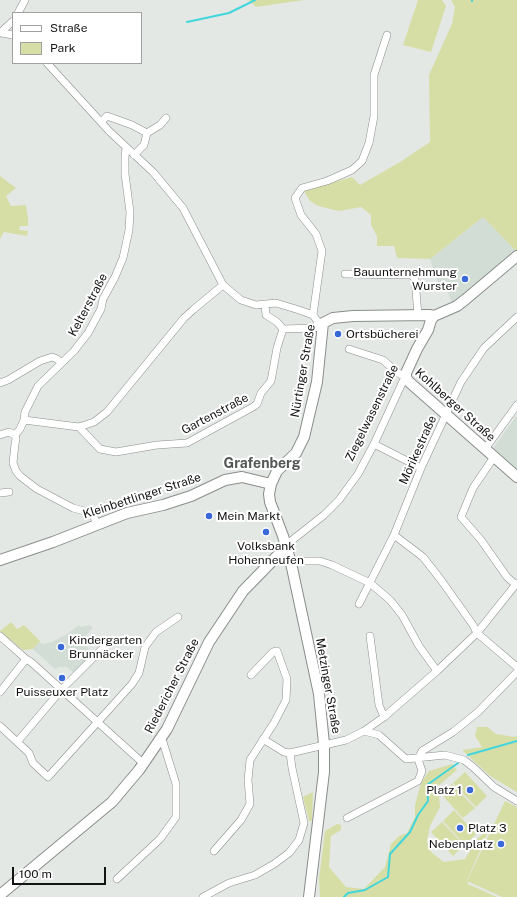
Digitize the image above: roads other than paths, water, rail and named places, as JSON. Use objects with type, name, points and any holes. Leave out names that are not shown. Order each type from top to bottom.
[{"type":"street","points":[[19,12],[25,0]]},
{"type":"street","points":[[1,33],[12,22]]},
{"type":"street","points":[[1,33],[12,35]]},
{"type":"street","points":[[313,315],[322,251],[316,234],[301,215],[294,198],[302,188],[327,181],[352,170],[362,161],[370,143],[374,116],[374,75],[387,34]]},
{"type":"street","points":[[48,64],[126,148],[153,172],[183,208],[223,286],[242,300],[256,305],[276,304],[313,315],[321,322],[314,328],[283,329],[277,322],[266,315],[265,305]]},
{"type":"street","points":[[101,122],[107,116],[132,125],[147,133]]},
{"type":"street","points":[[134,155],[144,145],[147,133],[160,125],[166,118]]},
{"type":"street","name":"Kelterstraße","points":[[97,524],[92,513],[73,508],[37,489],[20,476],[16,471],[14,463],[15,435],[20,429],[24,420],[25,412],[38,386],[77,347],[88,333],[101,310],[103,299],[115,278],[123,258],[129,230],[130,212],[125,174],[124,157],[126,148]]},
{"type":"street","name":"Nürtinger Straße","points":[[272,484],[277,471],[296,453],[304,437],[317,382],[321,322],[340,317],[434,316],[457,306],[517,256]]},
{"type":"street","points":[[345,274],[412,275],[415,279],[418,315]]},
{"type":"street","points":[[24,420],[79,427],[94,422],[107,412],[184,318],[223,286]]},
{"type":"street","name":"Ziegelwasenstraße","points":[[286,545],[324,515],[339,500],[361,468],[374,444],[406,377],[406,373],[417,349],[434,316]]},
{"type":"street","name":"Mörikestraße","points":[[358,604],[394,534],[421,468],[461,382],[484,348],[517,317]]},
{"type":"street","name":"Gartenstraße","points":[[79,427],[100,449],[116,452],[187,443],[195,440],[257,404],[261,393],[271,381],[277,348],[283,329]]},
{"type":"street","name":"Kohlberger Straße","points":[[349,349],[383,360],[398,373],[406,377],[408,381],[517,477]]},
{"type":"street","points":[[0,383],[8,380],[40,361],[52,357],[61,363]]},
{"type":"street","points":[[485,449],[517,405]]},
{"type":"street","points":[[0,435],[9,432],[15,435]]},
{"type":"street","points":[[374,444],[421,468]]},
{"type":"street","points":[[263,739],[284,752],[290,753],[346,740],[364,731],[384,717],[437,671],[477,633],[516,584],[507,577],[481,540],[461,517],[473,488],[494,457]]},
{"type":"street","name":"Kleinbettlinger Straße","points":[[0,560],[48,544],[127,513],[163,505],[191,496],[225,480],[242,478],[272,484]]},
{"type":"street","name":"Metzinger Straße","points":[[272,484],[269,494],[270,502],[291,562],[318,694],[324,744],[324,772],[309,897]]},
{"type":"street","points":[[0,493],[9,492]]},
{"type":"street","points":[[394,534],[423,557],[473,625],[477,633],[517,668]]},
{"type":"street","name":"Riedericher Straße","points":[[0,894],[112,802],[144,764],[167,729],[209,642],[242,590],[279,554],[286,545]]},
{"type":"street","points":[[291,562],[320,561],[370,583],[390,600],[402,616],[419,646],[437,671]]},
{"type":"street","points":[[0,726],[18,741],[29,753],[32,763],[48,777],[132,684],[139,673],[145,647],[156,632],[178,617]]},
{"type":"street","points":[[0,636],[62,689],[144,764]]},
{"type":"street","points":[[370,636],[379,705],[384,717]]},
{"type":"street","points":[[18,741],[62,689],[106,645]]},
{"type":"street","points":[[214,851],[241,820],[250,804],[248,780],[250,760],[286,700],[287,679],[277,651],[273,652],[251,675]]},
{"type":"street","points":[[0,692],[26,659]]},
{"type":"street","points":[[347,818],[418,781],[422,771],[418,758],[422,751],[453,732],[478,712],[517,672]]},
{"type":"street","points":[[364,731],[378,735],[406,759],[445,755],[464,760],[494,788],[517,801]]},
{"type":"street","points":[[117,879],[160,839],[176,817],[176,784],[163,742],[160,739]]},
{"type":"street","points":[[203,897],[229,883],[255,875],[274,864],[289,853],[299,840],[304,823],[290,753]]},
{"type":"waterway","points":[[187,22],[229,13],[255,0]]},
{"type":"waterway","points":[[468,755],[517,741]]},
{"type":"waterway","points":[[344,897],[348,893],[365,890],[388,877],[390,854],[410,832],[418,815],[428,801],[427,785],[458,763]]},
{"type":"place","name":"Bauunternehmung Wurster","points":[[465,279]]},
{"type":"place","name":"Ortsbücherei","points":[[338,334]]},
{"type":"place","name":"Mein Markt","points":[[209,516]]},
{"type":"place","name":"Volksbank Hohenneufen","points":[[266,532]]},
{"type":"place","name":"Kindergarten Brunnäcker","points":[[61,647]]},
{"type":"place","name":"Puisseuxer Platz","points":[[62,678]]},
{"type":"place","name":"Platz 1","points":[[470,790]]},
{"type":"place","name":"Platz 3","points":[[460,828]]},
{"type":"place","name":"Nebenplatz","points":[[501,844]]},
{"type":"district","name":"Grafenberg","points":[[262,464]]}]
